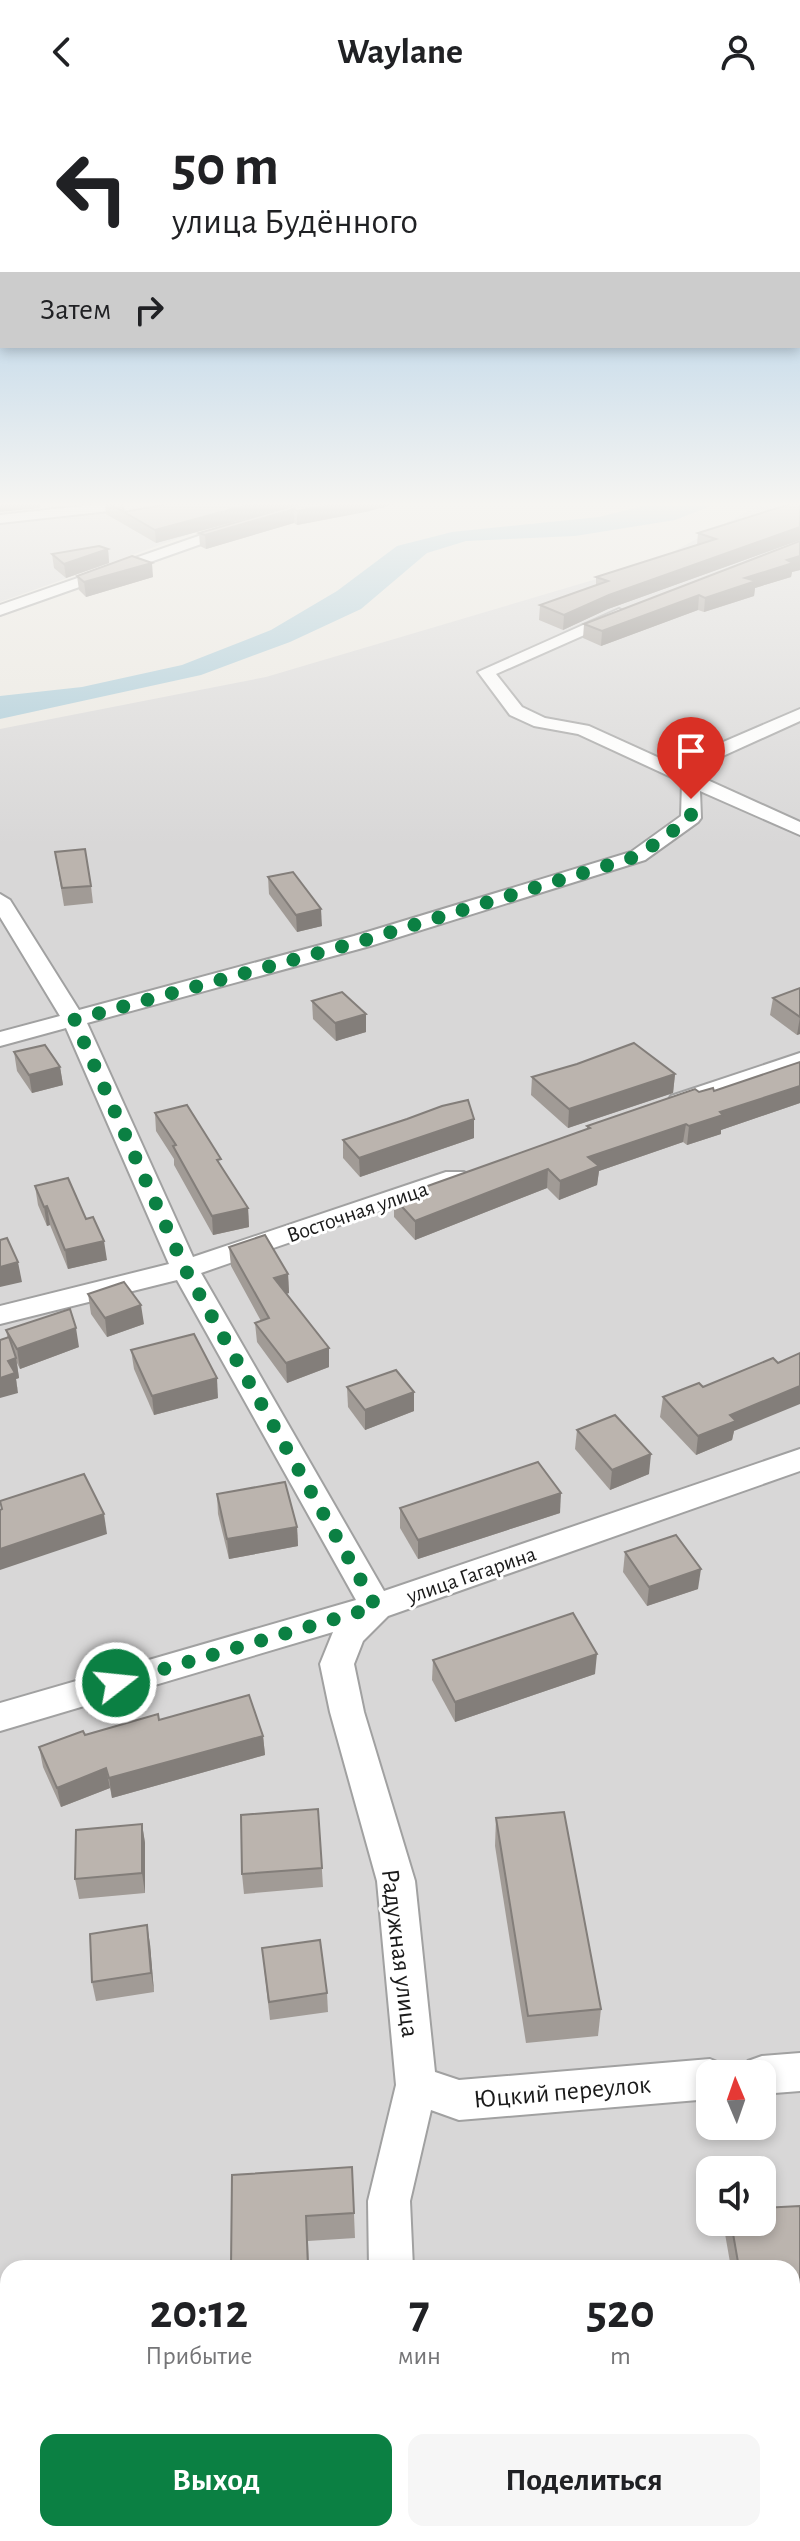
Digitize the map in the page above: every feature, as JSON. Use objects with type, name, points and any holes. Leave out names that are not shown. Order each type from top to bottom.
[{"type":"street","points":[[610,618],[486,672],[516,711],[540,722],[583,730],[800,829]]},
{"type":"street","points":[[0,1039],[362,941],[638,856],[691,818],[691,781],[707,756],[800,714]]},
{"type":"street","points":[[0,900],[74,1020],[185,1269],[376,1607]]},
{"type":"street","points":[[651,1110],[800,1060]]},
{"type":"street","name":"Восточная улица","points":[[0,1315],[185,1269],[472,1172]]},
{"type":"street","name":"улица Гагарина","points":[[0,1717],[376,1607],[800,1460]]},
{"type":"street","name":"Радужная улица","points":[[376,1607],[349,1634],[337,1664],[347,1712],[396,1881],[416,2085],[389,2201],[391,2260]]},
{"type":"street","points":[[776,2074],[800,2072]]},
{"type":"street","name":"Юцкий переулок","points":[[416,2085],[459,2100],[696,2080]]},
{"type":"shaded area","points":[[466,618],[800,618],[800,2260],[0,2260],[0,729],[266,677]]},
{"type":"water","points":[[292,618],[342,618],[290,642],[201,675],[0,719],[0,696],[82,687],[182,665],[271,630]]},
{"type":"building","points":[[600,618],[638,618],[602,631],[584,624]]},
{"type":"building","points":[[85,849],[91,886],[62,888],[55,852]]},
{"type":"building","points":[[293,872],[321,909],[296,915],[268,877]]},
{"type":"building","points":[[800,988],[800,1017],[773,998]]},
{"type":"building","points":[[342,992],[366,1014],[335,1023],[312,1001]]},
{"type":"building","points":[[634,1043],[675,1074],[569,1109],[532,1077],[577,1064]]},
{"type":"building","points":[[45,1045],[60,1067],[29,1075],[14,1052]]},
{"type":"building","points":[[800,1062],[800,1086],[720,1112],[723,1115],[588,1157],[599,1166],[560,1181],[548,1169],[415,1221],[394,1198],[695,1089],[699,1092],[713,1088],[714,1091]]},
{"type":"building","points":[[468,1100],[474,1119],[359,1158],[343,1140],[442,1106]]},
{"type":"building","points":[[187,1105],[248,1208],[212,1216],[173,1146],[176,1145],[155,1113]]},
{"type":"building","points":[[68,1178],[86,1219],[93,1217],[104,1241],[65,1250],[35,1186]]},
{"type":"building","points":[[265,1235],[288,1274],[274,1278],[329,1348],[286,1363],[255,1323],[269,1318],[229,1247]]},
{"type":"building","points":[[7,1238],[18,1262],[0,1267],[0,1240]]},
{"type":"building","points":[[124,1282],[141,1305],[105,1318],[88,1294]]},
{"type":"building","points":[[70,1309],[76,1328],[17,1349],[6,1330]]},
{"type":"building","points":[[194,1334],[217,1378],[152,1396],[131,1350]]},
{"type":"building","points":[[9,1337],[16,1358],[8,1361],[15,1373],[0,1378],[0,1340]]},
{"type":"building","points":[[800,1353],[800,1386],[730,1415],[736,1421],[698,1436],[663,1397],[699,1383],[703,1387],[773,1358],[778,1363]]},
{"type":"building","points":[[396,1370],[414,1392],[365,1410],[347,1387]]},
{"type":"building","points":[[615,1415],[651,1454],[612,1470],[577,1430]]},
{"type":"building","points":[[538,1462],[561,1493],[418,1540],[400,1508]]},
{"type":"building","points":[[84,1474],[104,1514],[0,1549],[0,1501]]},
{"type":"building","points":[[285,1482],[297,1527],[227,1539],[217,1494]]},
{"type":"building","points":[[676,1535],[701,1569],[649,1587],[625,1552]]},
{"type":"building","points":[[573,1613],[597,1654],[455,1702],[433,1660]]},
{"type":"building","points":[[249,1695],[263,1736],[109,1778],[106,1768],[57,1788],[39,1747],[83,1731],[85,1735],[158,1714],[159,1720]]},
{"type":"building","points":[[318,1809],[322,1868],[242,1874],[241,1815]]},
{"type":"building","points":[[564,1812],[601,2009],[528,2016],[496,1818]]},
{"type":"building","points":[[142,1824],[142,1873],[75,1879],[76,1830]]},
{"type":"building","points":[[147,1925],[151,1973],[92,1982],[90,1934]]},
{"type":"building","points":[[320,1940],[327,1993],[269,2002],[262,1948]]},
{"type":"building","points":[[352,2167],[354,2213],[306,2216],[308,2260],[231,2260],[232,2175]]},
{"type":"building","points":[[800,2206],[800,2260],[738,2260],[733,2236],[776,2236],[776,2207]]},
{"type":"route","points":[[116,1683],[376,1607],[185,1269],[74,1020],[362,941],[638,856],[691,818],[691,799]]}]
